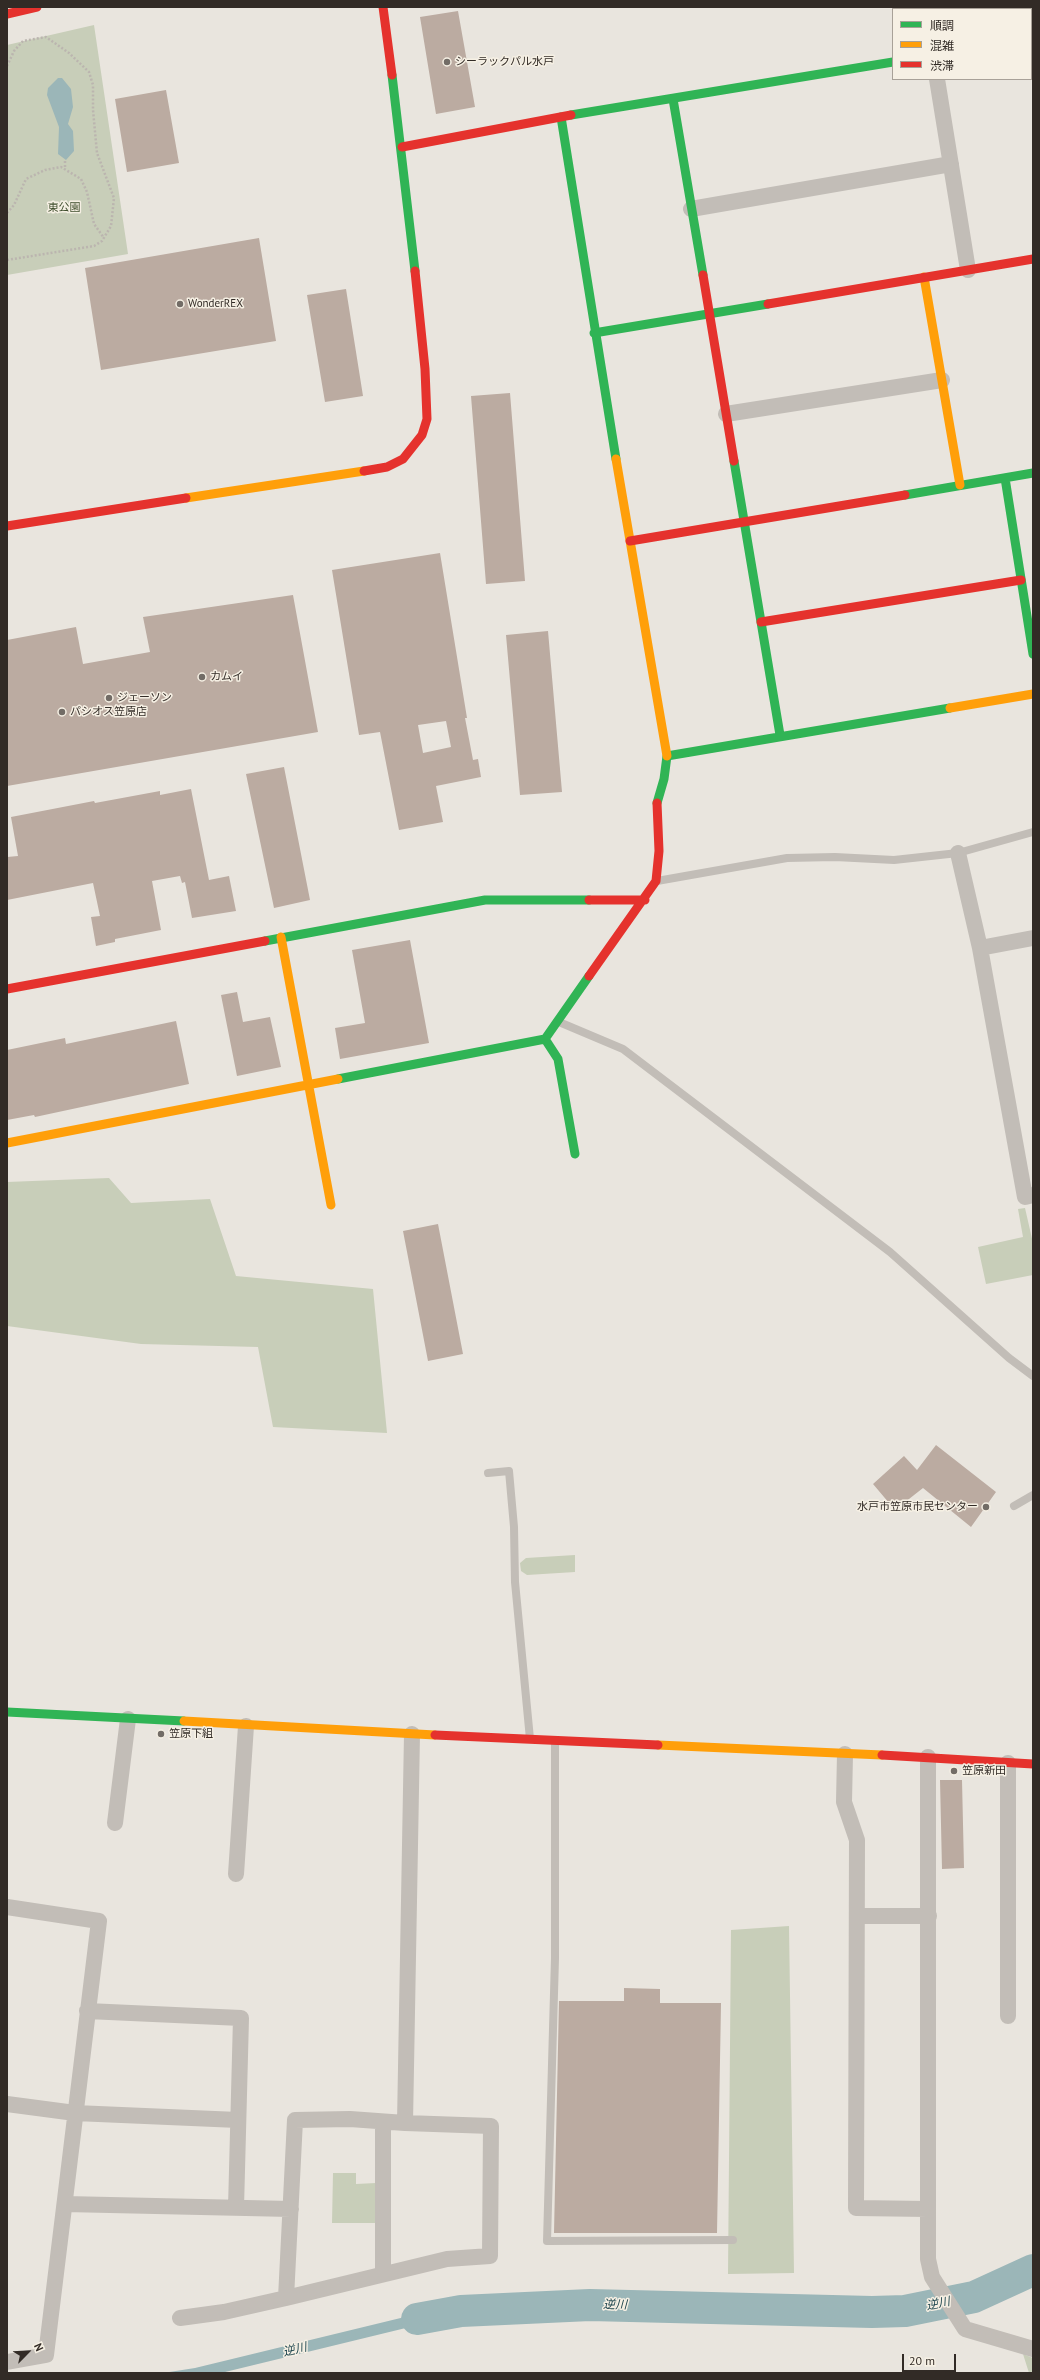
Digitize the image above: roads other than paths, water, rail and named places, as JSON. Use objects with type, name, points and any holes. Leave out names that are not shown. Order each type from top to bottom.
[{"type":"street","points":[[7,14],[37,7]]},
{"type":"street","points":[[7,526],[387,467],[403,459],[422,435],[427,419],[425,369],[402,147],[383,7]]},
{"type":"street","points":[[402,147],[561,117],[892,62]]},
{"type":"street","points":[[937,80],[968,270]]},
{"type":"street","points":[[673,99],[780,735]]},
{"type":"street","points":[[7,1143],[309,1086],[545,1039],[559,1022],[591,972],[645,900],[656,881],[659,851],[657,801],[664,779],[667,756],[594,333],[561,117]]},
{"type":"street","points":[[691,209],[951,164]]},
{"type":"street","points":[[594,333],[1033,259]]},
{"type":"street","points":[[924,277],[960,485]]},
{"type":"street","points":[[726,414],[942,380]]},
{"type":"street","points":[[630,541],[1033,473]]},
{"type":"street","points":[[1005,478],[1033,654]]},
{"type":"street","points":[[761,622],[1021,580]]},
{"type":"street","points":[[667,756],[780,735],[1033,694]]},
{"type":"street","points":[[958,853],[980,948],[1025,1197],[1033,1195]]},
{"type":"street","points":[[7,989],[485,900],[645,900]]},
{"type":"street","points":[[281,937],[331,1205]]},
{"type":"street","points":[[980,948],[1033,938]]},
{"type":"street","points":[[545,1039],[558,1059],[575,1154]]},
{"type":"street","points":[[7,1712],[246,1726],[928,1757],[1033,1764]]},
{"type":"street","points":[[115,1823],[128,1719]]},
{"type":"street","points":[[236,1874],[246,1726]]},
{"type":"street","points":[[405,2124],[412,1734]]},
{"type":"street","points":[[845,1754],[844,1802],[857,1840],[856,2208],[928,2209]]},
{"type":"street","points":[[928,1757],[928,2259],[932,2277],[964,2330],[1033,2349]]},
{"type":"street","points":[[1008,1763],[1008,2016]]},
{"type":"street","points":[[7,1907],[99,1921],[46,2354],[7,2362]]},
{"type":"street","points":[[857,1916],[929,1916]]},
{"type":"street","points":[[87,2011],[241,2018],[236,2208]]},
{"type":"street","points":[[7,2104],[75,2113],[238,2120]]},
{"type":"street","points":[[180,2318],[224,2312],[286,2298],[447,2259],[490,2256],[491,2126],[405,2124],[350,2119],[295,2120],[286,2298]]},
{"type":"street","points":[[383,2122],[383,2274]]},
{"type":"street","points":[[64,2204],[291,2209]]},
{"type":"lane","points":[[656,881],[787,858],[835,857],[894,860],[958,853],[1033,832]]},
{"type":"lane","points":[[559,1022],[623,1049],[890,1252],[1009,1358],[1033,1376]]},
{"type":"lane","points":[[488,1473],[509,1470],[514,1527],[515,1582],[530,1740]]},
{"type":"lane","points":[[1014,1506],[1033,1495]]},
{"type":"lane","points":[[555,1741],[555,1958],[547,2241],[733,2240]]},
{"type":"water","points":[[58,78],[62,78],[71,89],[73,107],[68,124],[73,131],[74,151],[66,160],[58,154],[59,127],[47,95],[48,88]]},
{"type":"water","points":[[460,2305],[462,2317],[414,2326],[221,2373],[163,2373],[195,2368]]},
{"type":"waterway","name":"逆川","points":[[417,2319],[461,2311],[590,2305],[872,2312],[905,2311],[974,2297],[1033,2270]]},
{"type":"place","name":"シーラックパル水戸","points":[[447,62]]},
{"type":"place","name":"WonderREX","points":[[180,304]]},
{"type":"place","name":"カムイ","points":[[202,677]]},
{"type":"place","name":"ジェーソン","points":[[109,698]]},
{"type":"place","name":"パシオス笠原店","points":[[62,712]]},
{"type":"place","name":"水戸市笠原市民センター","points":[[986,1507]]},
{"type":"place","name":"笠原下組","points":[[161,1734]]},
{"type":"place","name":"笠原新田","points":[[954,1771]]},
{"type":"park label","name":"東公園","points":[[64,208]]}]
